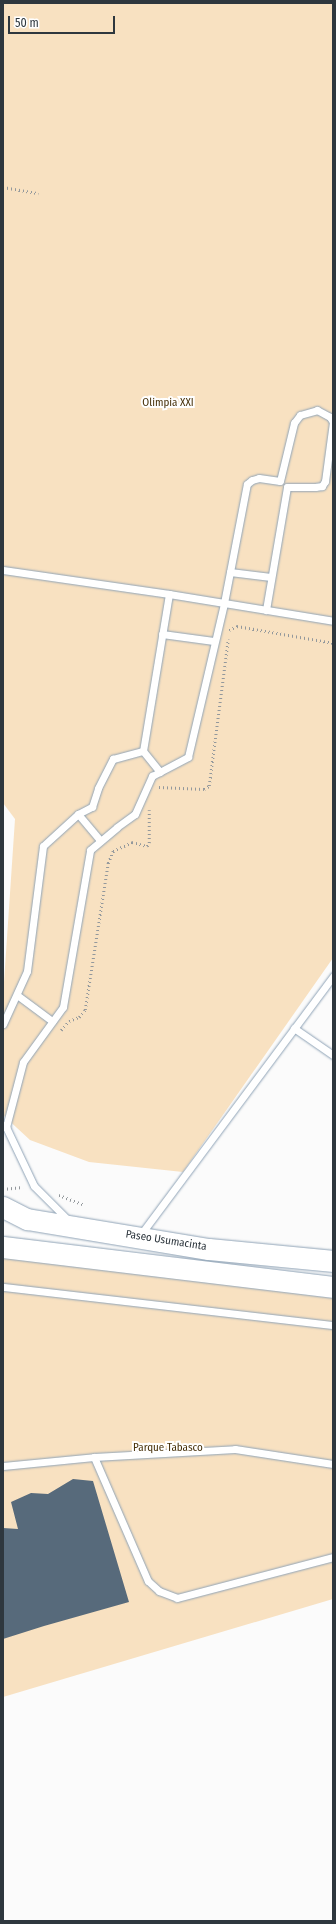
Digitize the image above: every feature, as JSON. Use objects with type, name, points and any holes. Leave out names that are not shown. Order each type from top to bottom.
[{"type":"main road","name":"Paseo Usumacinta","points":[[3,1207],[27,1219],[209,1249],[333,1261]]},
{"type":"main road","points":[[3,1247],[333,1287]]},
{"type":"lane","points":[[75,1226],[34,1186],[4,1126],[23,1062],[62,1007],[90,850],[135,814],[152,776],[188,757],[224,603],[248,484],[252,480],[259,478],[280,481],[287,487],[322,486],[325,481],[333,422],[330,416],[317,410],[300,415],[294,423],[280,481]]},
{"type":"lane","points":[[266,610],[287,487]]},
{"type":"lane","points":[[3,570],[169,594],[333,621]]},
{"type":"lane","points":[[230,572],[271,577]]},
{"type":"lane","points":[[160,772],[143,751],[169,594]]},
{"type":"lane","points":[[162,634],[214,641]]},
{"type":"lane","points":[[3,1024],[27,971],[42,846],[78,814],[92,807],[98,788],[113,759],[143,751]]},
{"type":"lane","points":[[78,814],[101,841]]},
{"type":"lane","points":[[138,1237],[333,976]]},
{"type":"lane","points":[[17,995],[52,1021]]},
{"type":"lane","points":[[294,1028],[333,1055]]},
{"type":"lane","points":[[3,1287],[333,1325]]},
{"type":"lane","points":[[3,1466],[94,1457],[235,1450],[333,1464]]},
{"type":"lane","points":[[94,1457],[148,1581],[159,1591],[177,1598],[333,1558]]},
{"type":"path","points":[[3,187],[38,193]]},
{"type":"path","points":[[157,790],[160,786],[204,789],[209,786],[229,630],[237,626],[333,643]]},
{"type":"path","points":[[57,1034],[69,1021],[79,1017],[85,1010],[108,864],[113,851],[132,842],[147,846],[149,843],[149,806]]},
{"type":"path","points":[[3,1189],[34,1186]]},
{"type":"path","points":[[54,1193],[83,1204]]},
{"type":"green space","name":"Olimpia XXI","points":[[3,3],[333,3],[333,958],[183,1172],[89,1162],[30,1140],[3,1115],[3,997],[15,819],[3,803]]},
{"type":"green space","name":"Parque Tabasco","points":[[3,1256],[333,1298],[333,1599],[3,1697]]},
{"type":"building","points":[[73,1479],[93,1481],[129,1602],[3,1639],[3,1528],[18,1529],[11,1502],[31,1493],[48,1494]]}]
